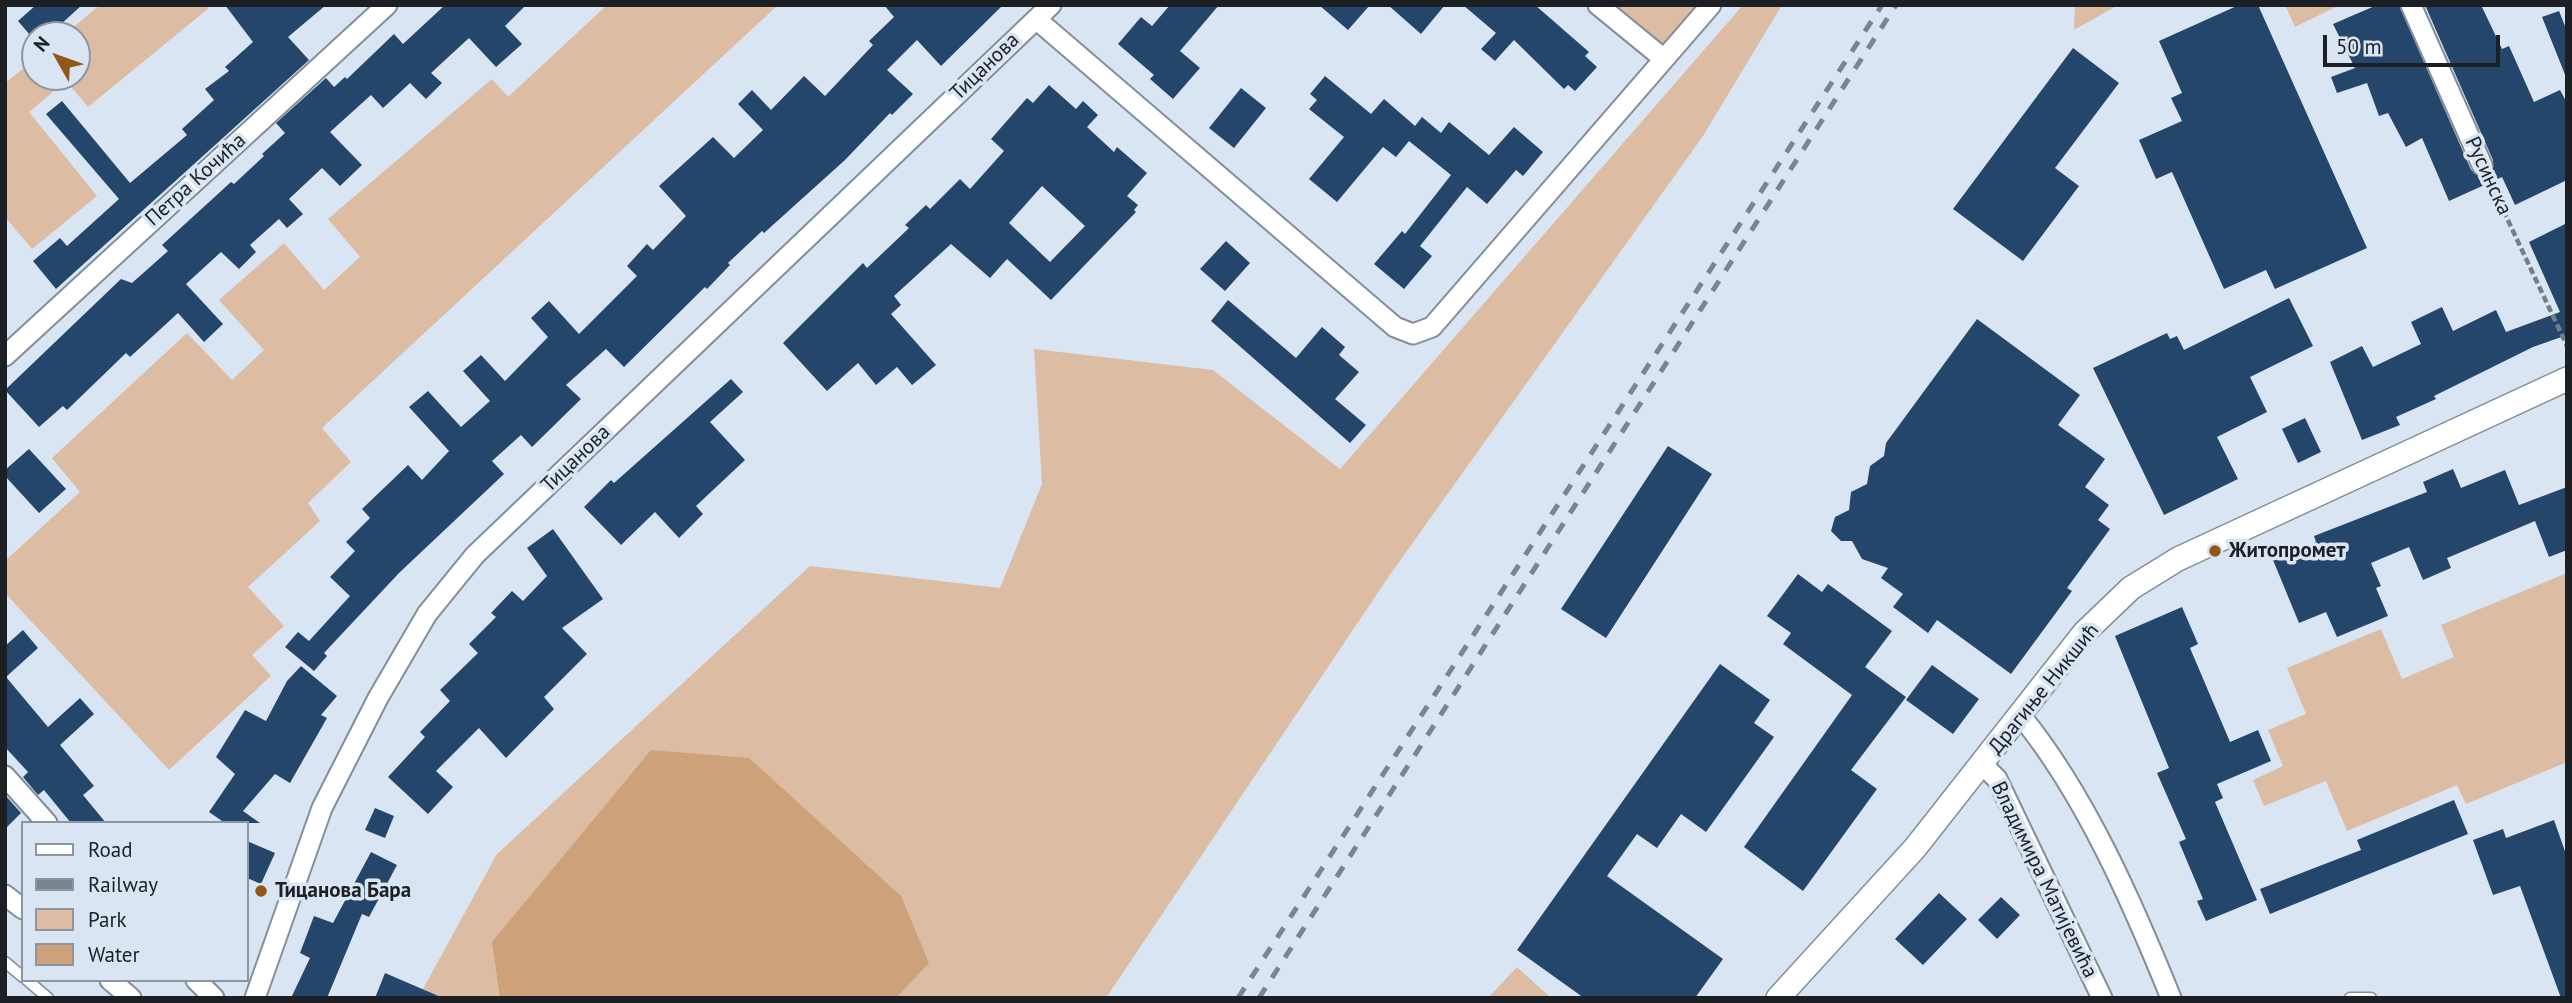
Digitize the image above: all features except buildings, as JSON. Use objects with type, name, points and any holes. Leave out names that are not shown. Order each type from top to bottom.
[{"type":"street","name":"Петра Кочића","points":[[5,356],[387,5]]},
{"type":"street","name":"Тицанова","points":[[255,998],[323,808],[378,698],[427,614],[475,555],[1051,5]]},
{"type":"street","points":[[1598,5],[1664,59],[1712,5]]},
{"type":"street","name":"Русинска","points":[[2411,5],[2482,165]]},
{"type":"street","name":"Тицанова","points":[[1036,19],[1395,327],[1413,334],[1432,327],[1664,59]]},
{"type":"street","name":"Драгиње Никшић","points":[[1778,998],[1915,848],[1983,765],[2084,633],[2131,589],[2178,559],[2567,379]]},
{"type":"street","points":[[2021,716],[2039,738],[2074,795],[2140,921],[2171,998]]},
{"type":"street","name":"Владимира Матијевића","points":[[1983,765],[1997,779],[2102,998]]},
{"type":"street","points":[[5,776],[45,821]]},
{"type":"street","points":[[5,895],[21,907]]},
{"type":"street","points":[[112,982],[131,998]]},
{"type":"street","points":[[198,982],[214,998]]},
{"type":"lane","points":[[5,962],[21,975]]},
{"type":"lane","points":[[29,982],[48,998]]},
{"type":"lane","points":[[2350,998],[2371,998]]},
{"type":"path","name":"Русинска","points":[[2482,165],[2567,346]]},
{"type":"green space","points":[[100,5],[207,5],[209,8],[88,107],[74,91],[91,91],[91,21],[81,21]]},
{"type":"green space","points":[[607,5],[778,5],[322,428],[351,462],[308,503],[320,521],[248,587],[284,626],[252,655],[271,676],[169,770],[5,593],[5,561],[80,492],[52,458],[187,333],[232,380],[264,350],[219,300],[284,243],[324,290],[360,257],[328,219],[492,79],[508,97]]},
{"type":"green space","points":[[1601,5],[1697,5],[1657,54]]},
{"type":"green space","points":[[1743,5],[1782,5],[1703,136],[1389,576],[1106,998],[418,998],[497,854],[810,566],[1000,588],[1042,484],[1034,349],[1213,370],[1340,469]]},
{"type":"green space","points":[[2075,5],[2118,5],[2074,30]]},
{"type":"green space","points":[[2285,5],[2340,5],[2295,27]]},
{"type":"green space","points":[[21,70],[21,91],[54,91],[29,112],[97,196],[32,249],[5,217],[5,83]]},
{"type":"green space","points":[[2567,573],[2567,762],[2466,804],[2457,785],[2347,831],[2326,781],[2264,806],[2253,780],[2283,766],[2268,730],[2306,714],[2287,668],[2381,629],[2402,679],[2454,657],[2441,625]]},
{"type":"green space","points":[[1517,967],[1551,998],[1488,998]]},
{"type":"water","points":[[651,750],[749,758],[901,896],[929,963],[896,998],[500,998],[492,942]]},
{"type":"railway","points":[[1238,998],[1882,5]]},
{"type":"railway","points":[[1259,998],[1896,5]]},
{"type":"place","name":"Житопромет","points":[[2215,551]]},
{"type":"place","name":"Тицанова Бара","points":[[261,891]]}]
